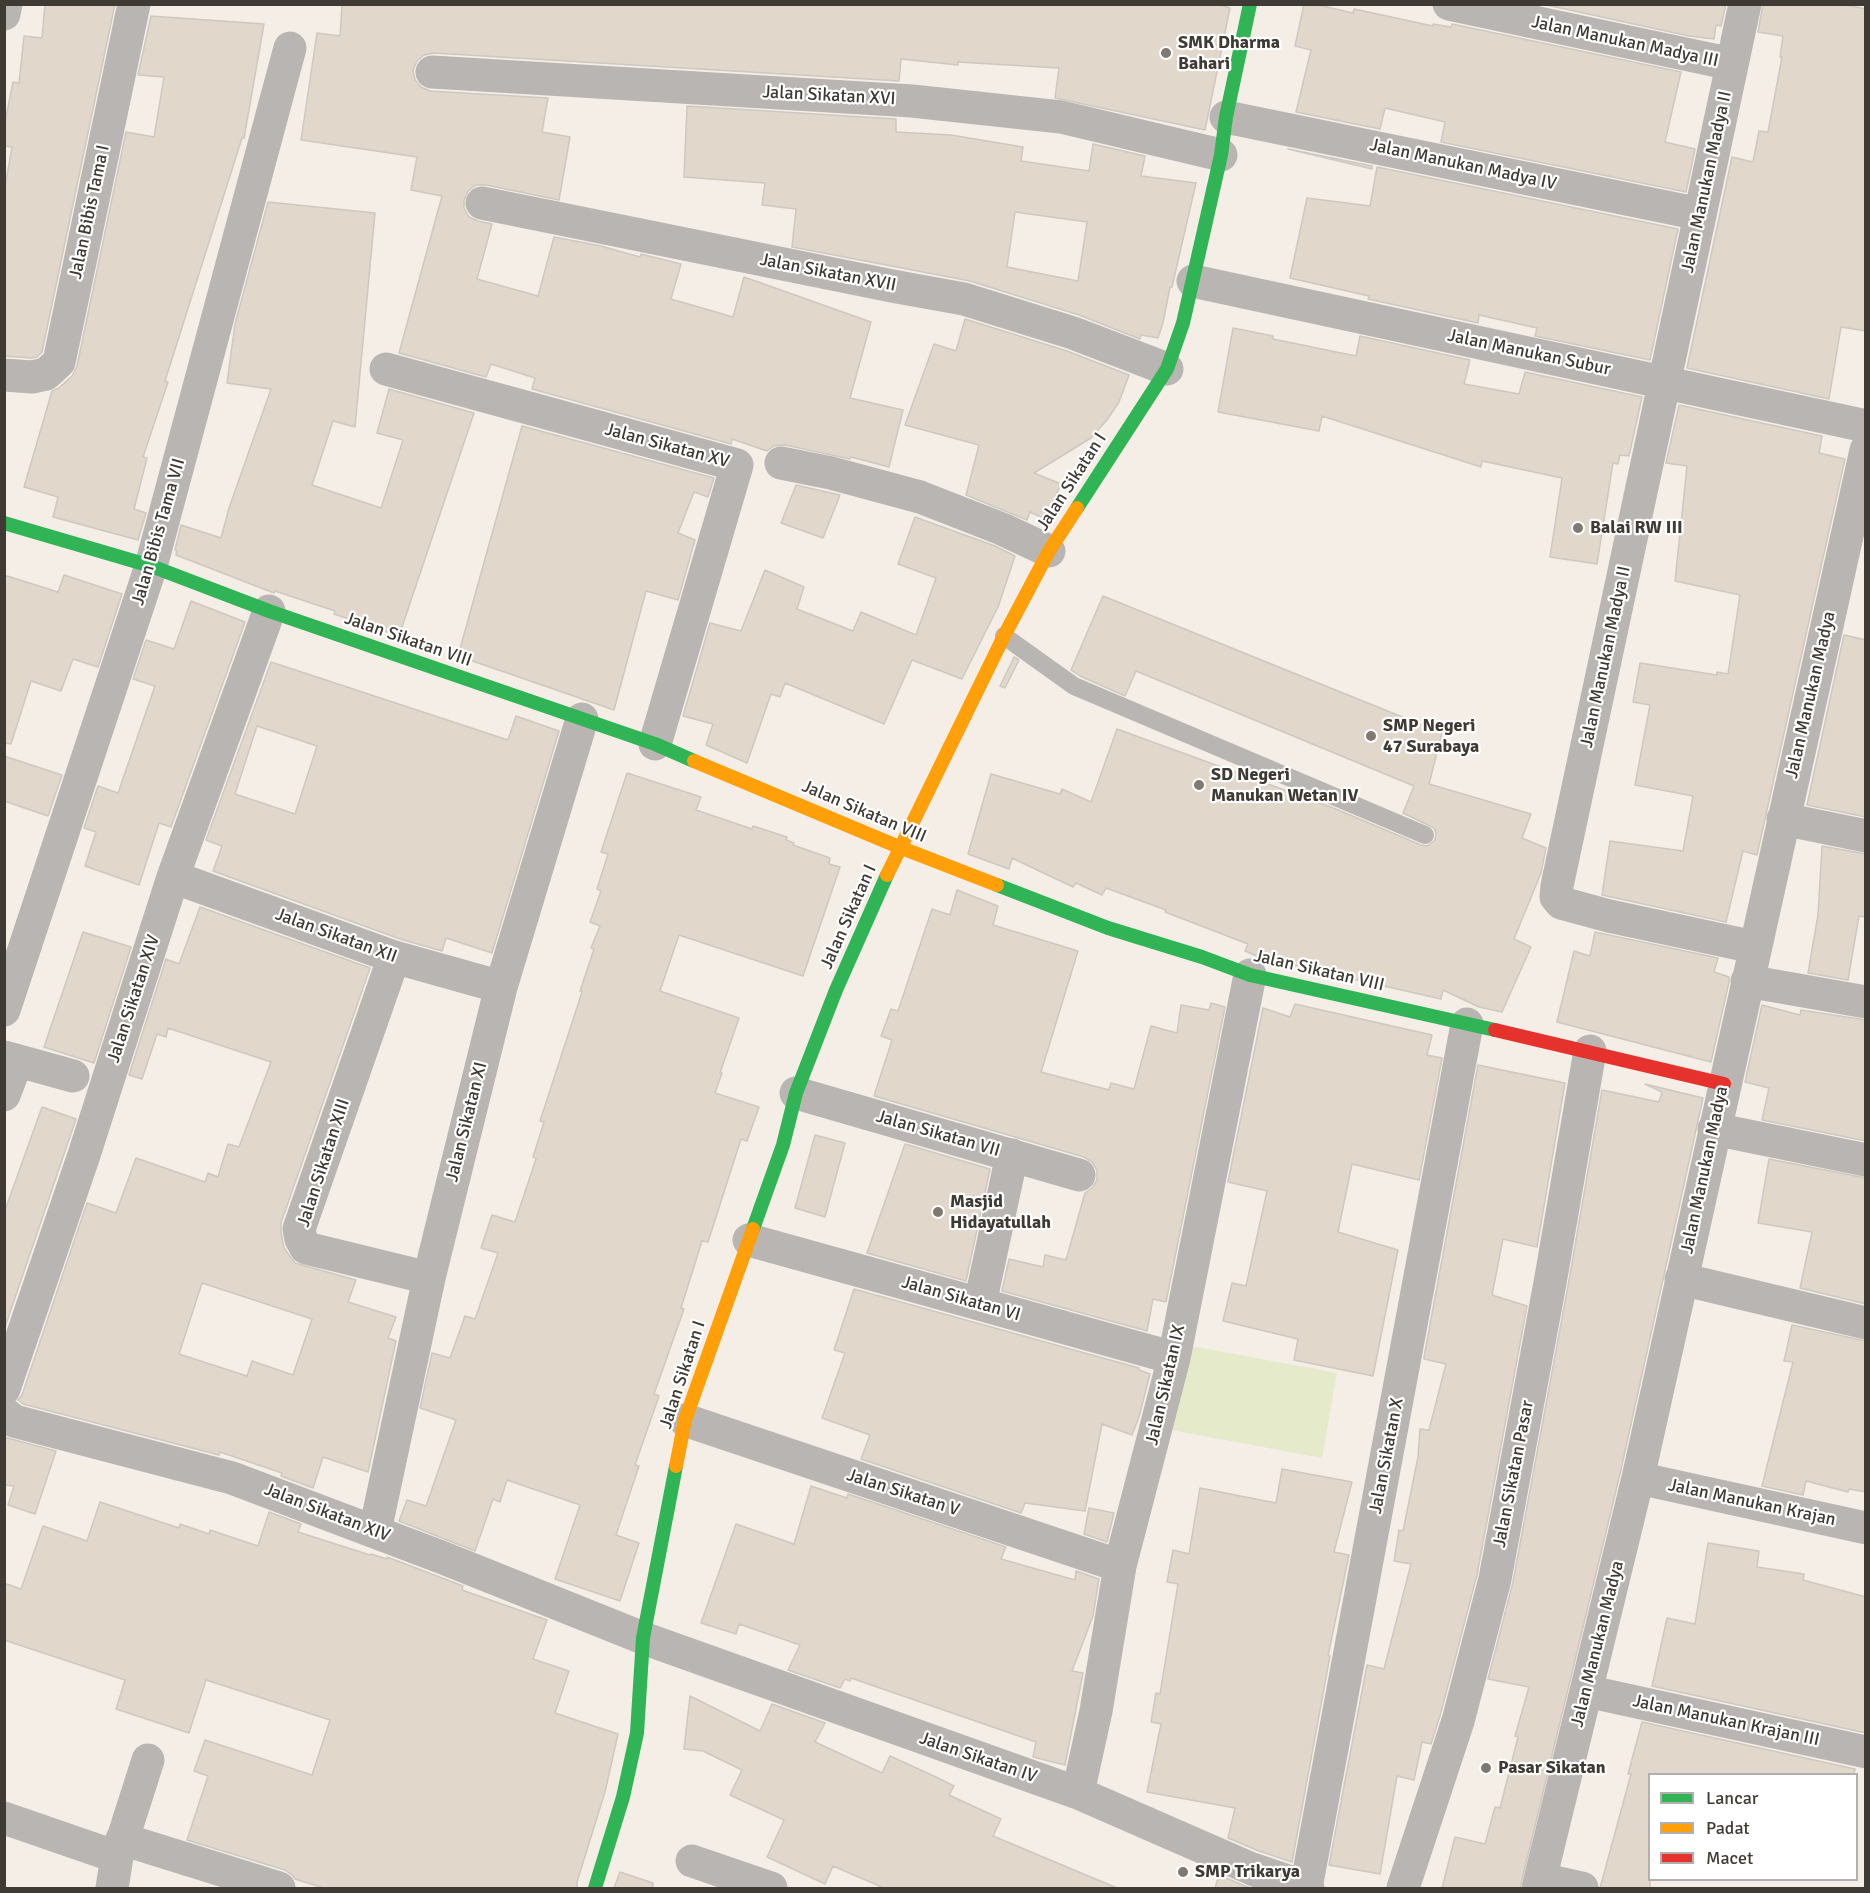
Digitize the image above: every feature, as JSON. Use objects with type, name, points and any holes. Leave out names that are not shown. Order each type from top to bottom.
[{"type":"street","points":[[4,14],[6,4]]},
{"type":"street","name":"Jalan Bibis Tama I","points":[[4,375],[33,377],[46,375],[59,362],[135,4]]},
{"type":"street","name":"Jalan Sikatan I","points":[[595,1888],[623,1797],[637,1733],[643,1638],[685,1420],[783,1145],[796,1093],[836,990],[899,848],[1004,636],[1049,551],[1167,369],[1183,323],[1193,281],[1221,154],[1226,117],[1250,4]]},
{"type":"street","name":"Jalan Manukan Madya III","points":[[1449,4],[1732,64]]},
{"type":"street","name":"Jalan Manukan Madya II","points":[[1745,4],[1556,897],[1561,903],[1610,916],[1754,947]]},
{"type":"street","name":"Jalan Bibis Tama VII","points":[[4,1010],[151,566],[290,48]]},
{"type":"street","name":"Jalan Sikatan XVI","points":[[432,72],[912,100],[1061,117],[1221,154]]},
{"type":"street","name":"Jalan Manukan Madya IV","points":[[1226,117],[1700,214]]},
{"type":"street","name":"Jalan Sikatan XVII","points":[[482,203],[964,299],[1073,333],[1167,369]]},
{"type":"street","name":"Jalan Manukan Subur","points":[[1193,281],[1866,426]]},
{"type":"street","name":"Jalan Sikatan XV","points":[[386,369],[737,465],[655,744]]},
{"type":"street","name":"Jalan Manukan Madya","points":[[1539,1884],[1638,1478],[1783,819],[1859,507],[1866,450]]},
{"type":"street","points":[[781,463],[831,473],[920,497],[1049,551]]},
{"type":"street","name":"Jalan Sikatan VIII","points":[[4,523],[151,566],[268,611],[655,744],[899,848],[1108,928],[1202,957],[1250,975],[1590,1051],[1724,1084]]},
{"type":"street","name":"Jalan Sikatan XIV","points":[[4,1389],[84,1155],[173,877],[268,611]]},
{"type":"street","name":"Jalan Sikatan XI","points":[[375,1531],[429,1278],[501,987],[582,719]]},
{"type":"street","points":[[1783,819],[1866,836]]},
{"type":"street","name":"Jalan Sikatan XII","points":[[173,877],[394,957],[501,987]]},
{"type":"street","name":"Jalan Sikatan XIII","points":[[394,957],[299,1229],[306,1248],[429,1278]]},
{"type":"street","name":"Jalan Sikatan IX","points":[[1078,1793],[1096,1711],[1120,1566],[1174,1358],[1250,975]]},
{"type":"street","points":[[1747,981],[1866,1002]]},
{"type":"street","name":"Jalan Sikatan X","points":[[1307,1888],[1467,1024]]},
{"type":"street","name":"Jalan Sikatan Pasar","points":[[1403,1888],[1458,1721],[1495,1579],[1590,1051]]},
{"type":"street","points":[[4,1095],[11,1059],[73,1076]]},
{"type":"street","name":"Jalan Sikatan VII","points":[[796,1093],[1079,1175]]},
{"type":"street","points":[[1714,1129],[1866,1160]]},
{"type":"street","points":[[980,1304],[1012,1155]]},
{"type":"street","name":"Jalan Sikatan VI","points":[[748,1240],[1174,1358]]},
{"type":"street","points":[[1682,1279],[1866,1323]]},
{"type":"street","name":"Jalan Sikatan XIV","points":[[4,1413],[15,1421],[232,1478],[375,1531],[643,1638]]},
{"type":"street","name":"Jalan Sikatan V","points":[[685,1420],[1120,1566]]},
{"type":"street","name":"Jalan Manukan Krajan","points":[[1638,1478],[1866,1528]]},
{"type":"street","name":"Jalan Sikatan IV","points":[[643,1638],[1078,1793],[1252,1869],[1307,1888]]},
{"type":"street","name":"Jalan Manukan Krajan III","points":[[1586,1691],[1866,1752]]},
{"type":"street","points":[[117,1861],[148,1760]]},
{"type":"street","points":[[4,1818],[117,1861],[279,1888]]},
{"type":"street","points":[[692,1861],[771,1888]]},
{"type":"street","points":[[1539,1884],[1582,1888]]},
{"type":"lane","points":[[1004,636],[1074,686],[1425,835]]},
{"type":"green space","points":[[1186,1345],[1337,1373],[1322,1458],[1171,1430]]},
{"type":"building","points":[[45,4],[115,4],[42,352],[37,357],[31,358],[4,356],[4,192],[12,147],[4,146],[4,127],[13,82],[19,83],[24,36],[42,38]]},
{"type":"building","points":[[342,4],[1216,4],[1230,8],[1205,130],[1055,98],[1059,68],[958,62],[958,65],[901,59],[899,81],[433,53],[424,55],[417,61],[413,70],[415,80],[421,87],[430,91],[548,98],[542,132],[570,137],[559,200],[486,185],[476,185],[468,191],[464,200],[464,208],[469,217],[492,224],[477,279],[538,296],[554,237],[681,264],[671,299],[733,317],[744,277],[871,322],[850,398],[903,410],[889,467],[851,457],[850,459],[785,445],[774,446],[767,451],[732,439],[731,444],[532,389],[535,378],[491,364],[486,377],[399,353],[442,196],[411,190],[417,157],[301,140],[317,33],[340,36]]},
{"type":"building","points":[[1304,4],[1314,4],[1353,13],[1354,9],[1433,26],[1433,24],[1451,27],[1452,24],[1681,72],[1665,142],[1695,149],[1686,192],[1441,142],[1445,122],[1385,108],[1380,129],[1296,112],[1311,50],[1295,46]]},
{"type":"building","points":[[1542,4],[1726,4],[1721,26],[1716,25],[1714,39],[1689,36]]},
{"type":"building","points":[[1763,4],[1840,4],[1866,9],[1866,331],[1841,327],[1829,399],[1687,368],[1732,157],[1753,162],[1759,131],[1768,132],[1782,57],[1780,57],[1783,36],[1758,32]]},
{"type":"building","points":[[151,16],[264,24],[244,138],[242,138],[165,381],[168,382],[143,457],[147,458],[134,509],[146,513],[138,540],[53,517],[58,497],[24,487],[52,391],[72,376],[77,366],[126,132],[154,137],[164,77],[138,75]]},
{"type":"building","points":[[687,106],[896,119],[896,132],[951,135],[1023,147],[1021,161],[1089,171],[1093,144],[1145,156],[1141,176],[1196,183],[1158,338],[1141,335],[1140,339],[1079,315],[970,281],[792,247],[796,209],[762,205],[765,183],[684,177]],"holes":[[[1015,212],[1087,222],[1078,281],[1007,267]]]},
{"type":"building","points":[[1288,149],[1372,166],[1372,169]]},
{"type":"building","points":[[1377,167],[1678,229],[1650,360],[1535,336],[1537,328],[1479,315],[1478,323],[1368,299],[1369,296],[1290,278],[1307,198],[1370,206]]},
{"type":"building","points":[[268,202],[375,213],[355,427],[333,421],[312,485],[381,508],[403,440],[377,433],[389,389],[474,413],[399,636],[334,614],[335,611],[275,591],[274,593],[176,555],[175,550],[181,525],[221,538],[229,508],[271,389],[227,383],[235,324]]},
{"type":"building","points":[[965,319],[1067,351],[1129,375],[1119,402],[1091,438],[1034,473],[1061,484],[1045,519],[1030,512],[1027,520],[966,495],[979,445],[905,425],[934,344],[956,351]]},
{"type":"building","points":[[1233,328],[1273,336],[1273,339],[1356,356],[1360,336],[1470,360],[1464,384],[1519,394],[1525,372],[1642,397],[1629,456],[1620,455],[1618,464],[1613,463],[1597,564],[1550,557],[1562,478],[1482,461],[1481,467],[1322,416],[1319,431],[1218,412]]},
{"type":"building","points":[[1679,405],[1822,436],[1819,453],[1845,459],[1757,855],[1743,851],[1726,922],[1602,895],[1610,841],[1683,851],[1693,796],[1635,785],[1650,705],[1633,702],[1640,663],[1717,675],[1717,672],[1728,674],[1740,595],[1675,581],[1687,466],[1666,463]]},
{"type":"building","points":[[522,426],[714,478],[708,497],[694,492],[678,533],[695,540],[678,600],[646,591],[614,710],[458,656]]},
{"type":"building","points":[[796,485],[840,495],[823,538],[781,523]]},
{"type":"building","points":[[915,517],[995,546],[1015,556],[998,607],[962,679],[912,660],[884,724],[785,683],[780,697],[771,694],[747,763],[706,745],[713,724],[683,716],[710,623],[741,631],[765,570],[804,587],[797,609],[853,631],[861,612],[916,635],[936,578],[898,564]]},
{"type":"building","points":[[4,575],[58,592],[64,575],[122,594],[98,667],[73,659],[61,691],[31,681],[11,744],[4,743]]},
{"type":"building","points":[[1103,596],[1442,733],[1429,784],[1531,814],[1522,838],[1546,848],[1541,873],[1514,939],[1531,947],[1502,1012],[1479,1007],[1443,990],[1441,999],[1261,958],[1245,951],[1248,944],[1106,888],[1102,895],[1076,883],[1073,887],[1012,858],[1009,869],[968,854],[991,774],[1060,794],[1062,789],[1091,802],[1117,729],[1331,807],[1421,845],[1427,846],[1435,840],[1434,828],[1403,813],[1414,786],[1136,671],[1125,696],[1071,670]]},
{"type":"building","points":[[191,601],[245,622],[171,827],[159,823],[139,885],[85,866],[96,832],[84,828],[98,786],[118,793],[155,686],[133,679],[146,640],[174,649]]},
{"type":"building","points":[[1844,635],[1866,640],[1866,817],[1807,805]]},
{"type":"building","points":[[1014,657],[1019,660],[1005,688],[1000,686]]},
{"type":"building","points":[[271,662],[508,740],[516,716],[559,731],[492,953],[446,938],[442,951],[400,939],[213,871],[222,846],[206,840]],"holes":[[[257,726],[317,746],[295,814],[235,794]]]},
{"type":"building","points":[[4,756],[62,775],[48,816],[4,801]]},
{"type":"building","points":[[627,773],[701,797],[696,810],[752,829],[753,826],[787,837],[786,840],[794,843],[793,845],[830,858],[829,864],[840,867],[803,976],[679,935],[660,991],[739,1018],[715,1093],[759,1107],[747,1141],[741,1139],[708,1242],[702,1241],[681,1308],[684,1309],[654,1394],[659,1396],[635,1465],[639,1466],[616,1535],[639,1543],[620,1601],[555,1579],[580,1505],[507,1480],[500,1502],[493,1499],[475,1551],[399,1521],[407,1500],[426,1506],[456,1420],[420,1408],[432,1353],[450,1358],[465,1316],[475,1319],[498,1253],[481,1248],[492,1215],[515,1222],[536,1159],[533,1157],[544,1122],[540,1121],[582,992],[580,991],[594,949],[591,948],[600,926],[590,922],[601,891],[597,889],[608,854],[601,852]]},
{"type":"building","points":[[1822,846],[1866,854],[1866,917],[1859,916],[1848,980],[1808,973],[1818,915]]},
{"type":"building","points":[[957,890],[998,906],[993,925],[1078,951],[1041,1072],[1109,1090],[1111,1083],[1134,1089],[1151,1026],[1177,1033],[1181,1005],[1209,1010],[1211,1003],[1225,1007],[1166,1302],[1153,1299],[1147,1331],[1002,1291],[1009,1259],[1043,1267],[1045,1255],[1066,1260],[1085,1193],[1097,1180],[1097,1170],[1092,1162],[1084,1157],[874,1096],[892,1040],[881,1036],[891,1009],[898,1011],[932,909],[950,915]]},
{"type":"building","points":[[200,907],[370,968],[281,1223],[284,1248],[295,1263],[356,1280],[348,1302],[396,1317],[388,1338],[396,1341],[368,1472],[323,1457],[313,1488],[281,1476],[282,1473],[220,1452],[219,1455],[23,1404],[18,1400],[22,1395],[87,1203],[116,1213],[136,1158],[205,1182],[208,1173],[218,1177],[228,1144],[239,1147],[271,1062],[168,1028],[166,1037],[157,1034],[142,1079],[129,1075],[166,959],[179,964]],"holes":[[[202,1283],[312,1319],[293,1375],[252,1361],[247,1376],[179,1354]]]},
{"type":"building","points":[[83,932],[131,947],[94,1063],[44,1047]]},
{"type":"building","points":[[1595,932],[1718,958],[1714,972],[1729,977],[1729,982],[1711,1062],[1557,1022],[1574,951],[1590,956]]},
{"type":"building","points":[[1295,1004],[1432,1035],[1427,1055],[1442,1058],[1419,1180],[1352,1164],[1338,1232],[1398,1250],[1373,1376],[1294,1360],[1298,1339],[1223,1321],[1232,1283],[1246,1286],[1267,1191],[1228,1182],[1263,1008],[1290,1017]]},
{"type":"building","points":[[1762,1005],[1800,1015],[1801,1010],[1866,1020],[1866,1141],[1762,1120],[1769,1088],[1745,1082]]},
{"type":"building","points":[[1478,1065],[1565,1083],[1537,1247],[1503,1239],[1492,1295],[1527,1306],[1477,1575],[1431,1744],[1422,1742],[1414,1780],[1397,1776],[1380,1874],[1329,1865],[1367,1665],[1384,1669],[1411,1564],[1394,1561],[1399,1530],[1403,1531],[1418,1457],[1420,1429],[1429,1430],[1446,1364],[1424,1359],[1424,1357]]},
{"type":"building","points":[[1645,1084],[1703,1098],[1620,1474],[1520,1888],[1442,1888],[1455,1837],[1485,1844],[1495,1807],[1500,1808],[1518,1737],[1515,1736],[1529,1687],[1488,1679],[1513,1582],[1602,1090],[1659,1102],[1662,1092]]},
{"type":"building","points":[[42,1107],[76,1119],[4,1330],[4,1213]]},
{"type":"building","points":[[815,1135],[845,1143],[825,1217],[795,1208]]},
{"type":"building","name":"Masjid Hidayatullah","points":[[905,1144],[990,1169],[966,1281],[867,1253]]},
{"type":"building","points":[[1769,1159],[1866,1178],[1866,1304],[1800,1288],[1812,1232],[1758,1223]]},
{"type":"building","points":[[854,1289],[1139,1368],[1150,1374],[1132,1435],[1102,1424],[1085,1511],[1025,1503],[1021,1513],[861,1459],[870,1435],[822,1418],[845,1353],[834,1350]]},
{"type":"building","points":[[1792,1325],[1866,1341],[1866,1492],[1849,1489],[1848,1492],[1806,1481],[1803,1495],[1762,1486],[1793,1362],[1784,1361]]},
{"type":"building","points":[[4,1437],[56,1451],[35,1514],[8,1505],[14,1486],[4,1485]]},
{"type":"building","points":[[1282,1469],[1352,1482],[1334,1552],[1349,1555],[1328,1656],[1330,1656],[1292,1862],[1228,1838],[1235,1808],[1147,1792],[1161,1724],[1151,1722],[1156,1693],[1160,1694],[1178,1584],[1167,1582],[1173,1550],[1189,1554],[1200,1488],[1276,1503]]},
{"type":"building","points":[[811,1486],[847,1498],[848,1494],[1006,1547],[1001,1559],[1075,1580],[1076,1571],[1099,1579],[1093,1616],[1072,1671],[1083,1673],[1065,1765],[1033,1757],[1036,1742],[851,1678],[850,1681],[845,1679],[840,1688],[788,1670],[800,1645],[739,1624],[736,1634],[701,1623],[736,1524],[794,1544]]},
{"type":"building","points":[[100,1502],[179,1528],[180,1524],[209,1534],[210,1530],[258,1546],[269,1512],[301,1524],[298,1532],[370,1555],[387,1559],[387,1557],[463,1586],[462,1590],[547,1620],[533,1659],[569,1671],[555,1713],[618,1734],[605,1792],[577,1888],[324,1888],[295,1879],[285,1870],[187,1840],[208,1776],[194,1771],[205,1740],[312,1775],[330,1720],[206,1680],[189,1733],[116,1709],[125,1680],[4,1640],[4,1583],[21,1589],[43,1526],[87,1541]]},
{"type":"building","points":[[1089,1508],[1114,1513],[1107,1542],[1084,1534]]},
{"type":"building","points":[[1708,1543],[1759,1551],[1757,1567],[1804,1574],[1803,1580],[1866,1597],[1866,1733],[1652,1686],[1667,1618],[1695,1624]]},
{"type":"building","points":[[690,1696],[760,1731],[772,1704],[825,1723],[815,1742],[882,1773],[890,1756],[936,1777],[954,1786],[949,1795],[1001,1819],[993,1836],[1117,1888],[884,1888],[833,1866],[825,1884],[767,1857],[784,1820],[730,1795],[742,1770],[703,1751],[684,1749]]},
{"type":"building","points":[[1642,1722],[1855,1769],[1854,1773],[1648,1773],[1648,1881],[1650,1881],[1650,1888],[1600,1888],[1631,1774],[1628,1774]]},
{"type":"building","points":[[620,1872],[653,1883],[653,1888],[614,1888]]},
{"type":"building","points":[[1219,1875],[1245,1886],[1251,1888],[1215,1888]]},
{"type":"traffic: fast","points":[[1077,508],[1167,369],[1183,323],[1221,155],[1226,117],[1250,4]]},
{"type":"traffic: fast","points":[[4,523],[151,566],[269,611],[655,744],[694,761]]},
{"type":"traffic: fast","points":[[753,1229],[783,1145],[796,1093],[836,990],[887,875]]},
{"type":"traffic: fast","points":[[997,885],[1108,928],[1202,957],[1250,975],[1495,1030]]},
{"type":"traffic: fast","points":[[595,1888],[623,1797],[637,1733],[643,1638],[676,1466]]},
{"type":"traffic: slow","points":[[887,875],[1004,636],[1049,551],[1077,508]]},
{"type":"traffic: slow","points":[[694,761],[899,847],[997,885]]},
{"type":"traffic: slow","points":[[676,1466],[685,1420],[753,1229]]},
{"type":"traffic: jam","points":[[1495,1030],[1724,1084]]},
{"type":"place","name":"SMK Dharma Bahari","points":[[1166,53]]},
{"type":"place","name":"Balai RW III","points":[[1578,528]]},
{"type":"place","name":"SMP Negeri 47 Surabaya","points":[[1371,736]]},
{"type":"place","name":"SD Negeri Manukan Wetan IV","points":[[1199,785]]},
{"type":"place","name":"Masjid Hidayatullah","points":[[938,1212]]},
{"type":"place","name":"Pasar Sikatan","points":[[1486,1768]]},
{"type":"place","name":"SMP Trikarya","points":[[1183,1872]]}]
